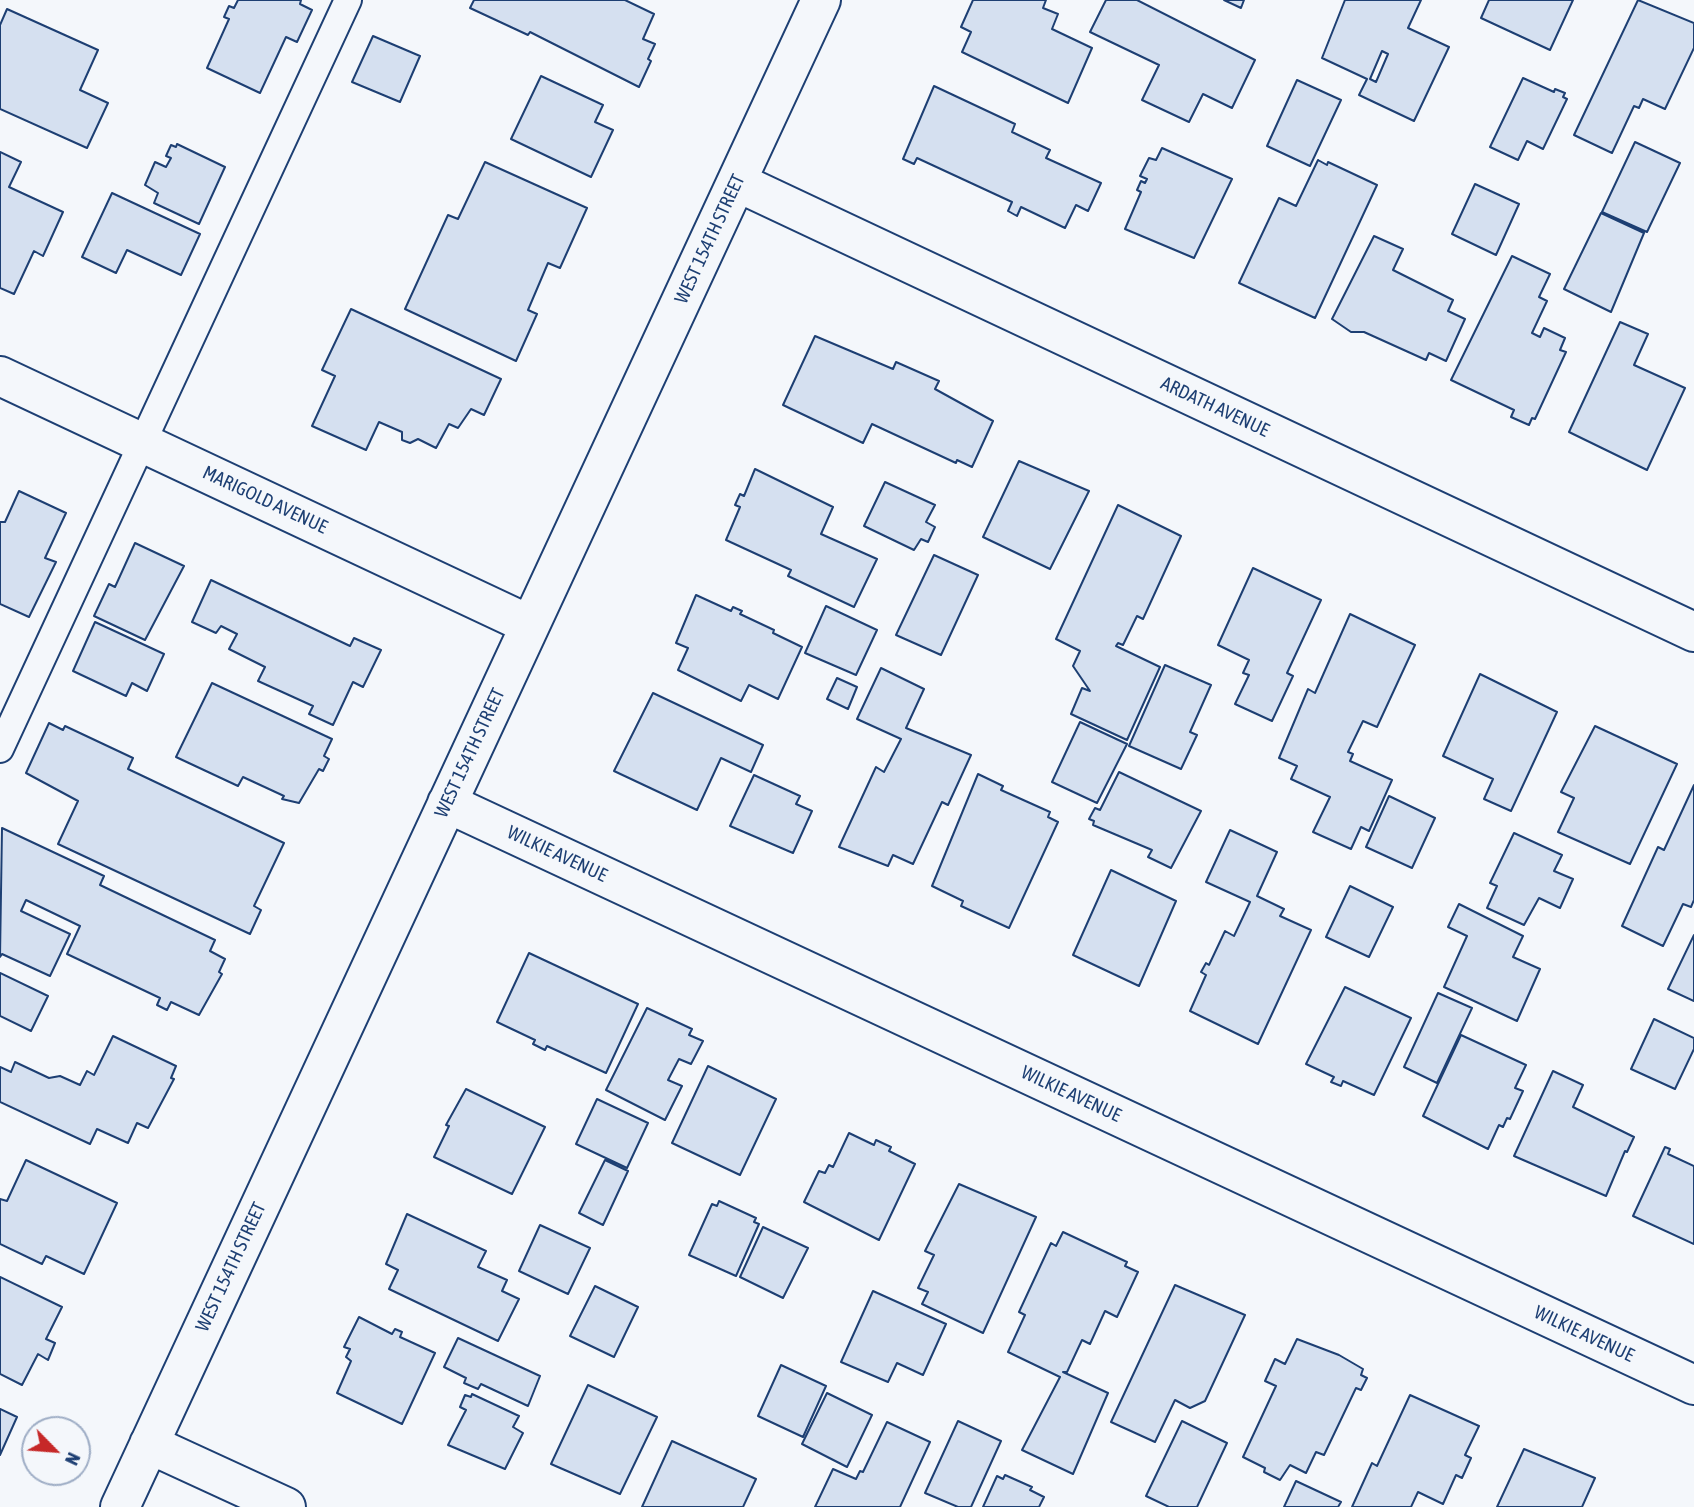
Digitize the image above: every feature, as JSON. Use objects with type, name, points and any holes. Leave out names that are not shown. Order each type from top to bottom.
[{"type":"street","name":"WEST 154TH STREET","points":[[120,1507],[821,0]]},
{"type":"street","name":"ARDATH AVENUE","points":[[737,182],[1694,632]]},
{"type":"street","name":"MARIGOLD AVENUE","points":[[0,376],[530,625]]},
{"type":"street","name":"WILKIE AVENUE","points":[[447,803],[1694,1385]]},
{"type":"street","points":[[149,1444],[286,1507]]},
{"type":"lane","points":[[0,750],[348,0]]},
{"type":"building","points":[[238,0],[301,0],[300,4],[312,10],[297,42],[286,37],[260,93],[207,68],[229,19],[224,17],[229,6],[234,8]]},
{"type":"building","points":[[474,0],[625,0],[654,14],[643,39],[655,44],[648,59],[651,61],[639,87],[530,32],[528,35],[470,8]]},
{"type":"building","points":[[973,0],[1046,0],[1043,8],[1058,14],[1052,29],[1092,48],[1068,103],[962,52],[971,32],[961,27]]},
{"type":"building","points":[[1106,0],[1137,0],[1255,60],[1232,108],[1203,94],[1189,122],[1142,100],[1159,65],[1090,32]]},
{"type":"building","points":[[1224,0],[1244,0],[1241,8]]},
{"type":"building","points":[[1345,0],[1421,0],[1408,28],[1449,47],[1414,121],[1359,95],[1367,79],[1322,58]],"holes":[[[1382,51],[1388,54],[1376,82],[1370,79]]]},
{"type":"building","points":[[1489,0],[1573,0],[1550,50],[1481,18]]},
{"type":"building","points":[[1638,0],[1694,23],[1694,48],[1665,109],[1643,99],[1639,108],[1634,106],[1612,153],[1574,135]]},
{"type":"building","points":[[7,9],[98,50],[80,90],[108,103],[87,148],[0,109],[0,25]]},
{"type":"building","points":[[373,36],[420,56],[400,102],[352,82]]},
{"type":"building","points":[[541,76],[603,105],[595,122],[613,130],[591,177],[511,139]]},
{"type":"building","points":[[1523,78],[1554,92],[1555,89],[1565,93],[1563,97],[1567,99],[1543,149],[1527,141],[1518,160],[1490,147]]},
{"type":"building","points":[[1297,80],[1341,100],[1310,166],[1267,146]]},
{"type":"building","points":[[934,86],[1015,124],[1012,132],[1050,150],[1046,158],[1101,183],[1088,211],[1076,205],[1065,228],[1021,207],[1017,216],[1008,211],[1012,202],[917,158],[914,164],[903,159]]},
{"type":"building","points":[[1635,142],[1680,163],[1647,232],[1602,212]]},
{"type":"building","points":[[177,144],[225,167],[199,224],[154,203],[158,193],[145,185],[155,162],[166,167],[171,158],[166,156],[171,145],[176,147]]},
{"type":"building","points":[[1162,148],[1232,179],[1194,258],[1125,229],[1141,192],[1137,190],[1141,181],[1145,183],[1147,179],[1140,176],[1149,158],[1156,160]]},
{"type":"building","points":[[0,152],[21,162],[9,187],[63,212],[43,256],[34,251],[14,294],[0,288]]},
{"type":"building","points":[[1318,160],[1377,185],[1315,318],[1239,283],[1279,198],[1296,206]]},
{"type":"building","points":[[485,162],[587,208],[560,268],[548,263],[528,310],[537,314],[516,361],[405,309],[448,215],[458,219]]},
{"type":"building","points":[[1475,184],[1519,204],[1496,255],[1452,234]]},
{"type":"building","points":[[112,193],[200,234],[181,275],[127,250],[116,273],[82,257]]},
{"type":"building","points":[[1601,213],[1644,233],[1611,312],[1564,289]]},
{"type":"building","points":[[1374,236],[1403,249],[1393,270],[1453,300],[1448,311],[1465,319],[1446,361],[1429,353],[1426,360],[1364,332],[1351,332],[1332,319]]},
{"type":"building","points":[[1512,256],[1550,274],[1539,297],[1547,301],[1532,333],[1540,337],[1544,328],[1565,338],[1560,350],[1566,352],[1535,419],[1532,418],[1529,425],[1511,417],[1514,410],[1451,380]]},
{"type":"building","points":[[351,309],[501,379],[484,415],[471,409],[458,428],[449,424],[436,448],[418,439],[410,443],[402,440],[402,432],[379,422],[366,450],[312,426],[335,376],[322,370]]},
{"type":"building","points":[[1620,322],[1648,334],[1634,365],[1685,388],[1647,470],[1569,432]]},
{"type":"building","points":[[815,336],[893,369],[896,362],[939,381],[935,389],[993,421],[972,467],[957,460],[956,463],[872,424],[863,443],[783,405]]},
{"type":"building","points":[[1019,461],[1089,491],[1050,569],[983,537]]},
{"type":"building","points":[[755,469],[833,507],[821,534],[877,559],[854,607],[788,576],[791,570],[726,540],[740,507],[735,505],[740,494],[744,496]]},
{"type":"building","points":[[885,482],[935,505],[926,522],[935,527],[928,542],[921,539],[914,550],[864,526]]},
{"type":"building","points":[[19,491],[66,513],[45,558],[56,562],[29,617],[0,604],[0,522],[5,522]]},
{"type":"building","points":[[1118,505],[1181,536],[1143,619],[1137,616],[1123,645],[1118,643],[1116,646],[1160,667],[1127,740],[1071,714],[1082,688],[1090,691],[1073,666],[1080,651],[1056,639]]},
{"type":"building","points":[[135,543],[184,566],[145,640],[94,616],[109,584],[115,587]]},
{"type":"building","points":[[934,555],[978,575],[941,655],[896,635]]},
{"type":"building","points":[[1253,568],[1321,600],[1287,673],[1293,676],[1272,721],[1235,704],[1249,675],[1243,673],[1249,660],[1218,645]]},
{"type":"building","points":[[211,580],[350,646],[354,638],[381,650],[363,687],[353,682],[333,725],[309,714],[313,706],[258,681],[265,667],[229,649],[237,634],[221,626],[216,633],[192,622]]},
{"type":"building","points":[[696,595],[731,611],[733,607],[742,611],[740,614],[802,647],[778,699],[749,685],[741,701],[678,670],[688,648],[676,643]]},
{"type":"building","points":[[826,606],[877,630],[856,675],[805,653]]},
{"type":"building","points":[[1350,614],[1415,645],[1377,727],[1363,721],[1348,752],[1353,754],[1350,761],[1392,780],[1369,831],[1361,827],[1351,849],[1313,832],[1330,797],[1291,779],[1297,766],[1279,758],[1308,689],[1315,693]]},
{"type":"building","points":[[95,622],[164,654],[147,691],[132,683],[126,696],[73,671]]},
{"type":"building","points":[[1165,665],[1211,685],[1190,732],[1197,735],[1181,769],[1129,746]]},
{"type":"building","points":[[881,668],[924,689],[906,728],[971,755],[948,805],[942,802],[913,864],[893,855],[888,866],[839,847],[876,767],[884,772],[901,739],[857,719]]},
{"type":"building","points":[[1480,674],[1557,712],[1511,811],[1484,799],[1493,779],[1443,756]]},
{"type":"building","points":[[837,678],[857,687],[848,709],[827,699]]},
{"type":"building","points":[[212,683],[332,739],[324,756],[329,759],[323,771],[319,769],[299,803],[282,799],[284,796],[243,777],[238,786],[176,757]]},
{"type":"building","points":[[653,693],[763,745],[751,772],[721,758],[697,810],[614,771]]},
{"type":"building","points":[[1080,722],[1127,744],[1097,803],[1052,782]]},
{"type":"building","points":[[49,723],[63,730],[65,726],[133,758],[128,769],[284,843],[254,906],[261,910],[250,934],[58,844],[78,801],[26,773]]},
{"type":"building","points":[[1595,726],[1677,764],[1630,864],[1558,832],[1574,798],[1561,792]]},
{"type":"building","points":[[1119,772],[1201,811],[1171,868],[1148,857],[1152,850],[1093,825],[1094,821],[1089,819],[1095,808],[1100,810]]},
{"type":"building","points":[[978,774],[1003,786],[1001,790],[1050,812],[1048,817],[1058,822],[1009,928],[961,906],[963,901],[932,886]]},
{"type":"building","points":[[754,775],[800,796],[796,804],[812,811],[793,853],[730,826]]},
{"type":"building","points":[[1694,785],[1694,900],[1691,907],[1683,904],[1663,946],[1622,926],[1658,847],[1664,850]]},
{"type":"building","points":[[1389,796],[1435,818],[1412,868],[1366,847]]},
{"type":"building","points":[[2,828],[104,876],[100,885],[215,940],[210,951],[225,959],[219,972],[222,974],[199,1015],[171,1002],[167,1010],[157,1005],[160,998],[67,954],[80,926],[26,900],[21,911],[70,934],[50,976],[2,954],[0,957]]},
{"type":"building","points":[[1230,830],[1277,852],[1257,896],[1284,909],[1280,916],[1311,930],[1258,1044],[1190,1011],[1206,975],[1201,972],[1206,963],[1209,965],[1225,931],[1234,936],[1250,902],[1206,882]]},
{"type":"building","points":[[1514,833],[1562,855],[1554,871],[1573,879],[1560,908],[1539,898],[1524,925],[1487,908],[1497,886],[1490,883]]},
{"type":"building","points":[[1111,870],[1176,901],[1139,986],[1073,955]]},
{"type":"building","points":[[1350,886],[1393,907],[1369,957],[1326,937]]},
{"type":"building","points":[[1459,904],[1523,936],[1513,957],[1540,969],[1517,1021],[1444,987],[1467,936],[1448,927]]},
{"type":"building","points":[[1694,935],[1694,1001],[1668,989]]},
{"type":"building","points":[[529,953],[638,1004],[606,1073],[547,1046],[545,1050],[533,1044],[535,1040],[497,1022]]},
{"type":"building","points":[[0,973],[48,996],[31,1031],[0,1016]]},
{"type":"building","points":[[1345,987],[1411,1018],[1374,1095],[1343,1081],[1341,1086],[1331,1082],[1334,1077],[1306,1064]]},
{"type":"building","points":[[1438,993],[1472,1008],[1437,1083],[1404,1067]]},
{"type":"building","points":[[647,1008],[692,1029],[689,1035],[703,1041],[691,1064],[679,1059],[668,1080],[682,1086],[665,1120],[606,1090]]},
{"type":"building","points":[[1654,1019],[1694,1038],[1694,1049],[1675,1089],[1631,1069]]},
{"type":"building","points":[[1461,1035],[1526,1065],[1515,1088],[1523,1091],[1510,1119],[1507,1118],[1503,1127],[1499,1125],[1488,1149],[1423,1116]]},
{"type":"building","points":[[113,1036],[176,1066],[171,1078],[174,1079],[148,1128],[137,1123],[128,1143],[97,1129],[90,1144],[0,1102],[0,1067],[11,1072],[15,1062],[49,1078],[60,1076],[80,1085],[87,1071],[94,1075]]},
{"type":"building","points":[[708,1066],[776,1099],[740,1175],[672,1143]]},
{"type":"building","points":[[1553,1071],[1583,1085],[1573,1107],[1634,1137],[1627,1152],[1625,1151],[1606,1196],[1514,1156]]},
{"type":"building","points":[[466,1089],[545,1127],[512,1194],[434,1157],[449,1126],[446,1125]]},
{"type":"building","points":[[597,1099],[648,1123],[627,1168],[576,1144]]},
{"type":"building","points":[[849,1133],[874,1145],[876,1140],[891,1147],[889,1151],[915,1164],[879,1240],[804,1202],[819,1171],[825,1173],[829,1165],[833,1167]]},
{"type":"building","points":[[1665,1147],[1670,1149],[1668,1154],[1694,1166],[1694,1244],[1633,1216]]},
{"type":"building","points":[[26,1160],[117,1203],[84,1274],[46,1256],[42,1264],[0,1244],[0,1199],[7,1201]]},
{"type":"building","points":[[605,1160],[628,1171],[603,1225],[579,1213]]},
{"type":"building","points":[[959,1184],[1036,1217],[983,1333],[922,1304],[928,1292],[918,1288],[934,1255],[925,1251]]},
{"type":"building","points":[[719,1201],[756,1218],[754,1222],[759,1224],[736,1276],[689,1255],[712,1204],[717,1206]]},
{"type":"building","points":[[407,1214],[486,1251],[478,1267],[507,1280],[502,1291],[519,1299],[498,1341],[389,1289],[398,1270],[386,1264]]},
{"type":"building","points":[[540,1225],[590,1248],[568,1294],[519,1271]]},
{"type":"building","points":[[763,1227],[808,1248],[783,1298],[740,1277]]},
{"type":"building","points":[[1063,1232],[1127,1262],[1125,1266],[1138,1272],[1117,1317],[1105,1311],[1090,1344],[1082,1340],[1067,1372],[1063,1372],[1108,1393],[1073,1474],[1022,1450],[1060,1377],[1008,1352],[1025,1315],[1019,1312],[1051,1243],[1056,1246]]},
{"type":"building","points":[[0,1277],[62,1307],[46,1339],[55,1343],[48,1360],[38,1354],[22,1385],[0,1374]]},
{"type":"building","points":[[1175,1285],[1245,1315],[1205,1401],[1190,1408],[1175,1400],[1155,1442],[1111,1422]]},
{"type":"building","points":[[595,1286],[638,1307],[614,1357],[570,1336]]},
{"type":"building","points":[[873,1291],[946,1324],[923,1375],[897,1363],[888,1382],[841,1362]]},
{"type":"building","points":[[359,1317],[392,1334],[395,1329],[402,1332],[400,1337],[435,1353],[402,1424],[337,1393],[351,1361],[346,1357],[350,1349],[344,1347]]},
{"type":"building","points":[[458,1338],[540,1376],[528,1406],[481,1384],[478,1389],[464,1383],[466,1378],[444,1367]]},
{"type":"building","points":[[1297,1339],[1339,1355],[1363,1369],[1361,1375],[1367,1378],[1361,1390],[1356,1388],[1324,1455],[1316,1452],[1306,1473],[1290,1465],[1280,1480],[1264,1472],[1265,1468],[1243,1457],[1276,1386],[1265,1381],[1275,1359],[1285,1364]]},
{"type":"building","points":[[781,1365],[826,1386],[803,1437],[758,1416]]},
{"type":"building","points":[[588,1385],[657,1417],[620,1494],[551,1464]]},
{"type":"building","points":[[827,1393],[872,1415],[847,1467],[802,1444]]},
{"type":"building","points":[[472,1394],[519,1416],[513,1427],[523,1433],[505,1469],[448,1445],[466,1410],[460,1407],[465,1395],[471,1397]]},
{"type":"building","points":[[1410,1395],[1479,1426],[1465,1455],[1471,1458],[1462,1478],[1456,1475],[1443,1504],[1418,1492],[1411,1507],[1352,1507],[1372,1463],[1377,1466]]},
{"type":"building","points":[[0,1409],[17,1417],[0,1455]]},
{"type":"building","points":[[958,1421],[1001,1441],[971,1507],[958,1507],[925,1493]]},
{"type":"building","points":[[1182,1421],[1227,1443],[1197,1507],[1169,1507],[1146,1496]]},
{"type":"building","points":[[887,1422],[930,1442],[900,1507],[815,1507],[833,1469],[856,1479],[860,1471],[863,1472]]},
{"type":"building","points":[[672,1441],[756,1479],[743,1507],[642,1507]]},
{"type":"building","points":[[1524,1449],[1595,1478],[1582,1507],[1497,1507]]},
{"type":"building","points":[[1005,1475],[1032,1487],[1030,1490],[1044,1497],[1039,1507],[983,1507],[997,1476],[1003,1479]]},
{"type":"building","points":[[1296,1481],[1341,1502],[1338,1507],[1284,1507]]}]
